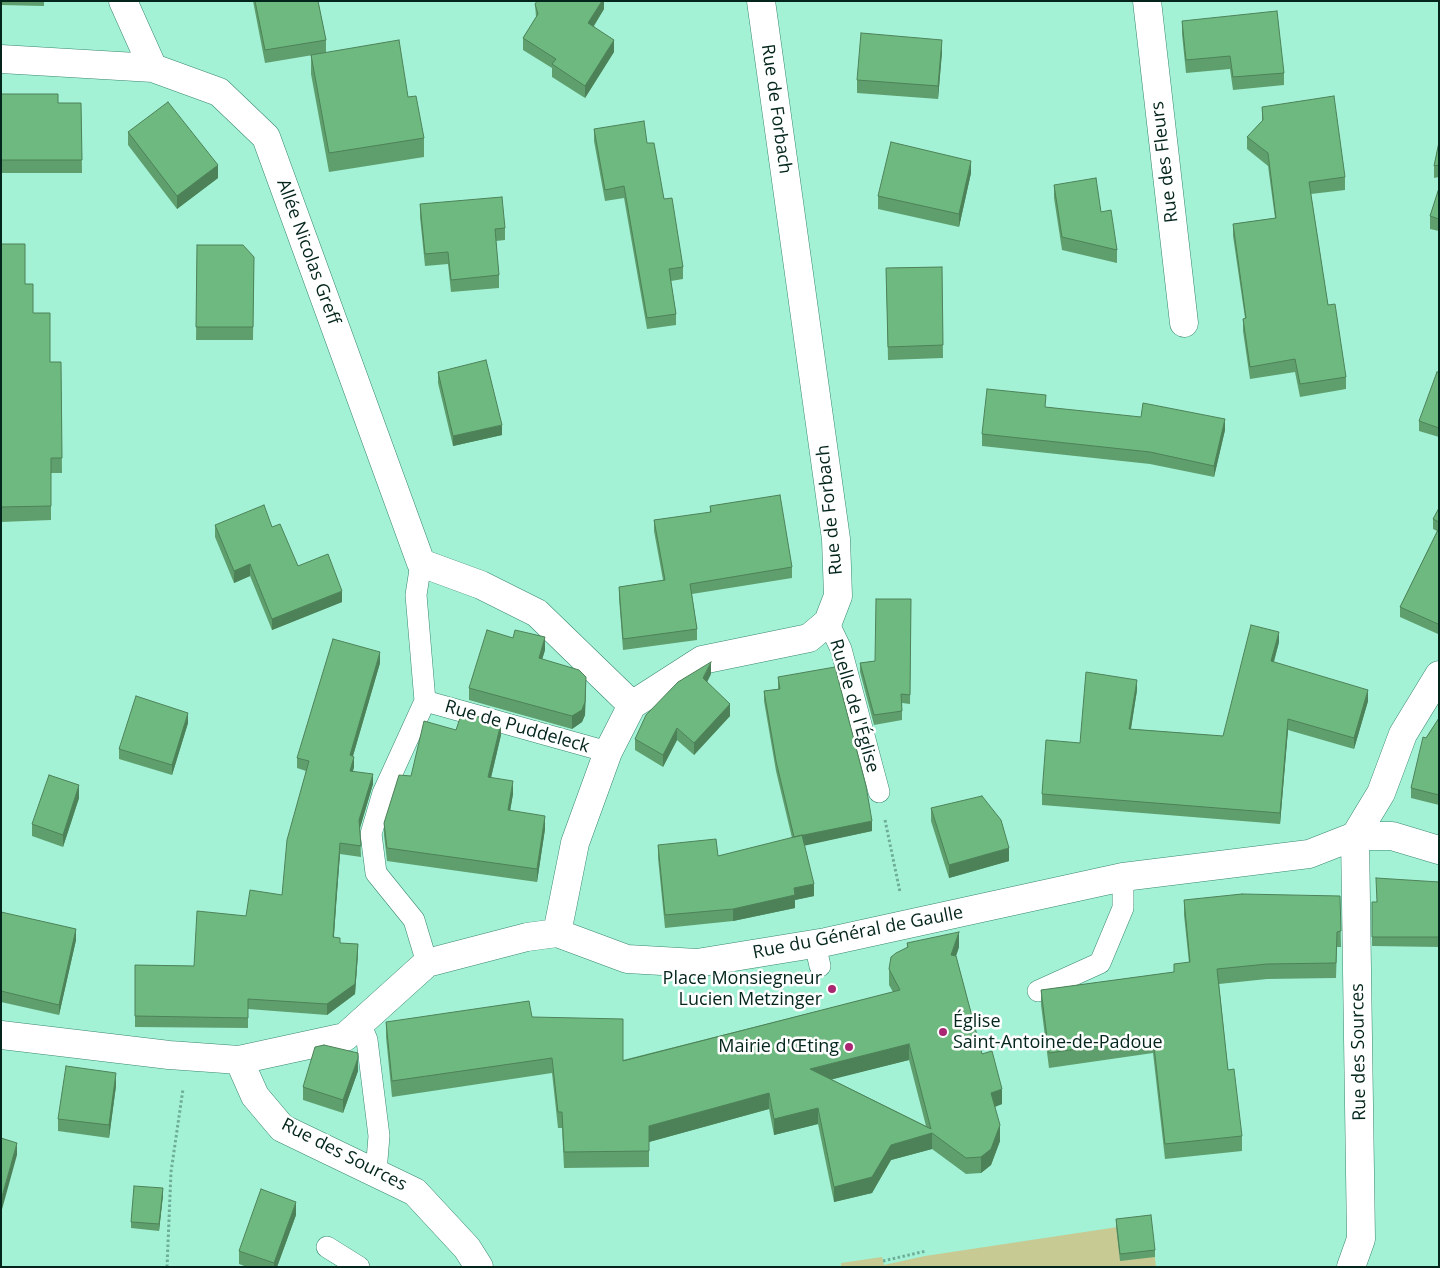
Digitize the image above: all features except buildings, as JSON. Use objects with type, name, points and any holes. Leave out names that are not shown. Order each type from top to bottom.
[{"type":"street","name":"Rue de Forbach","points":[[632,705],[702,660],[809,638],[828,622],[838,596],[836,539],[761,1]]},
{"type":"street","name":"Rue des Fleurs","points":[[1147,1],[1184,322]]},
{"type":"street","points":[[129,7],[152,68]]},
{"type":"street","name":"Allée Nicolas Greff","points":[[1,59],[152,68],[219,92],[266,137],[421,564]]},
{"type":"street","points":[[421,564],[481,585],[537,613],[632,705],[608,752],[575,843],[557,933]]},
{"type":"street","points":[[1355,836],[1381,793],[1403,734],[1439,675]]},
{"type":"street","points":[[1355,836],[1392,836],[1439,850]]},
{"type":"street","name":"Rue du Général de Gaulle","points":[[1,1035],[169,1055],[238,1060],[344,1037],[427,963],[528,937],[557,933],[626,959],[697,963],[818,955],[907,924],[1123,877],[1309,854],[1355,836]]},
{"type":"street","name":"Rue des Sources","points":[[1351,1267],[1361,1239],[1355,836]]},
{"type":"street","name":"Rue des Sources","points":[[238,1060],[255,1096],[282,1128],[415,1192],[467,1248],[478,1267]]},
{"type":"lane","points":[[421,564],[416,595],[426,701],[383,793],[371,834],[376,873],[414,920],[427,963]]},
{"type":"lane","name":"Ruelle de l'Église","points":[[828,622],[841,649],[879,792]]},
{"type":"lane","name":"Rue de Puddeleck","points":[[426,701],[608,752]]},
{"type":"lane","points":[[1038,991],[1100,963],[1123,908],[1123,877]]},
{"type":"lane","points":[[360,1023],[367,1040],[379,1136],[376,1172]]},
{"type":"lane","points":[[327,1247],[359,1267]]},
{"type":"path","points":[[879,792],[907,924]]},
{"type":"path","points":[[167,1267],[171,1172],[183,1093]]},
{"type":"path","points":[[883,1261],[926,1252]]},
{"type":"green space","points":[[1151,1222],[1156,1267],[841,1267],[841,1263],[882,1257],[884,1265],[925,1256]]},
{"type":"place","name":"Place Monsiegneur Lucien Metzinger","points":[[832,989]]},
{"type":"place","name":"Église Saint-Antoine-de-Padoue","points":[[943,1032]]},
{"type":"place","name":"Mairie d'Œting","points":[[849,1047]]}]
